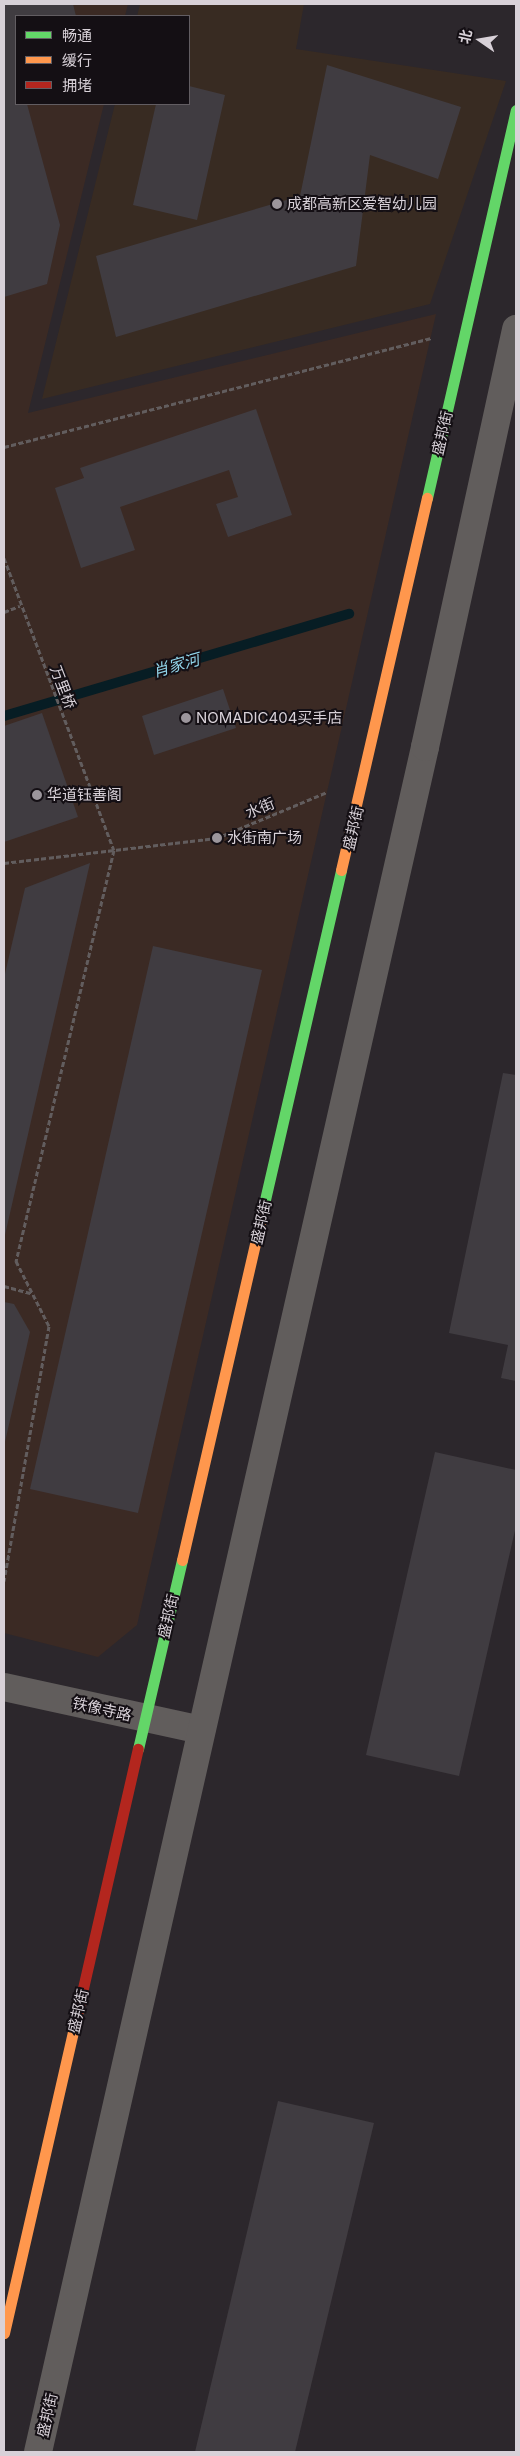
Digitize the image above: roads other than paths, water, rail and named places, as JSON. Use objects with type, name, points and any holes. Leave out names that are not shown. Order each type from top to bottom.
[{"type":"street","name":"盛邦街","points":[[4,2333],[516,110]]},
{"type":"street","name":"盛邦街","points":[[38,2452],[425,747],[516,329]]},
{"type":"street","name":"铁像寺路","points":[[4,1687],[201,1730]]},
{"type":"waterway","name":"肖家河","points":[[4,716],[349,614]]},
{"type":"place","name":"成都高新区爱智幼儿园","points":[[277,204]]},
{"type":"place","name":"NOMADIC404买手店","points":[[186,718]]},
{"type":"place","name":"华道钰善阁","points":[[37,795]]},
{"type":"place","name":"水街南广场","points":[[217,838]]}]
